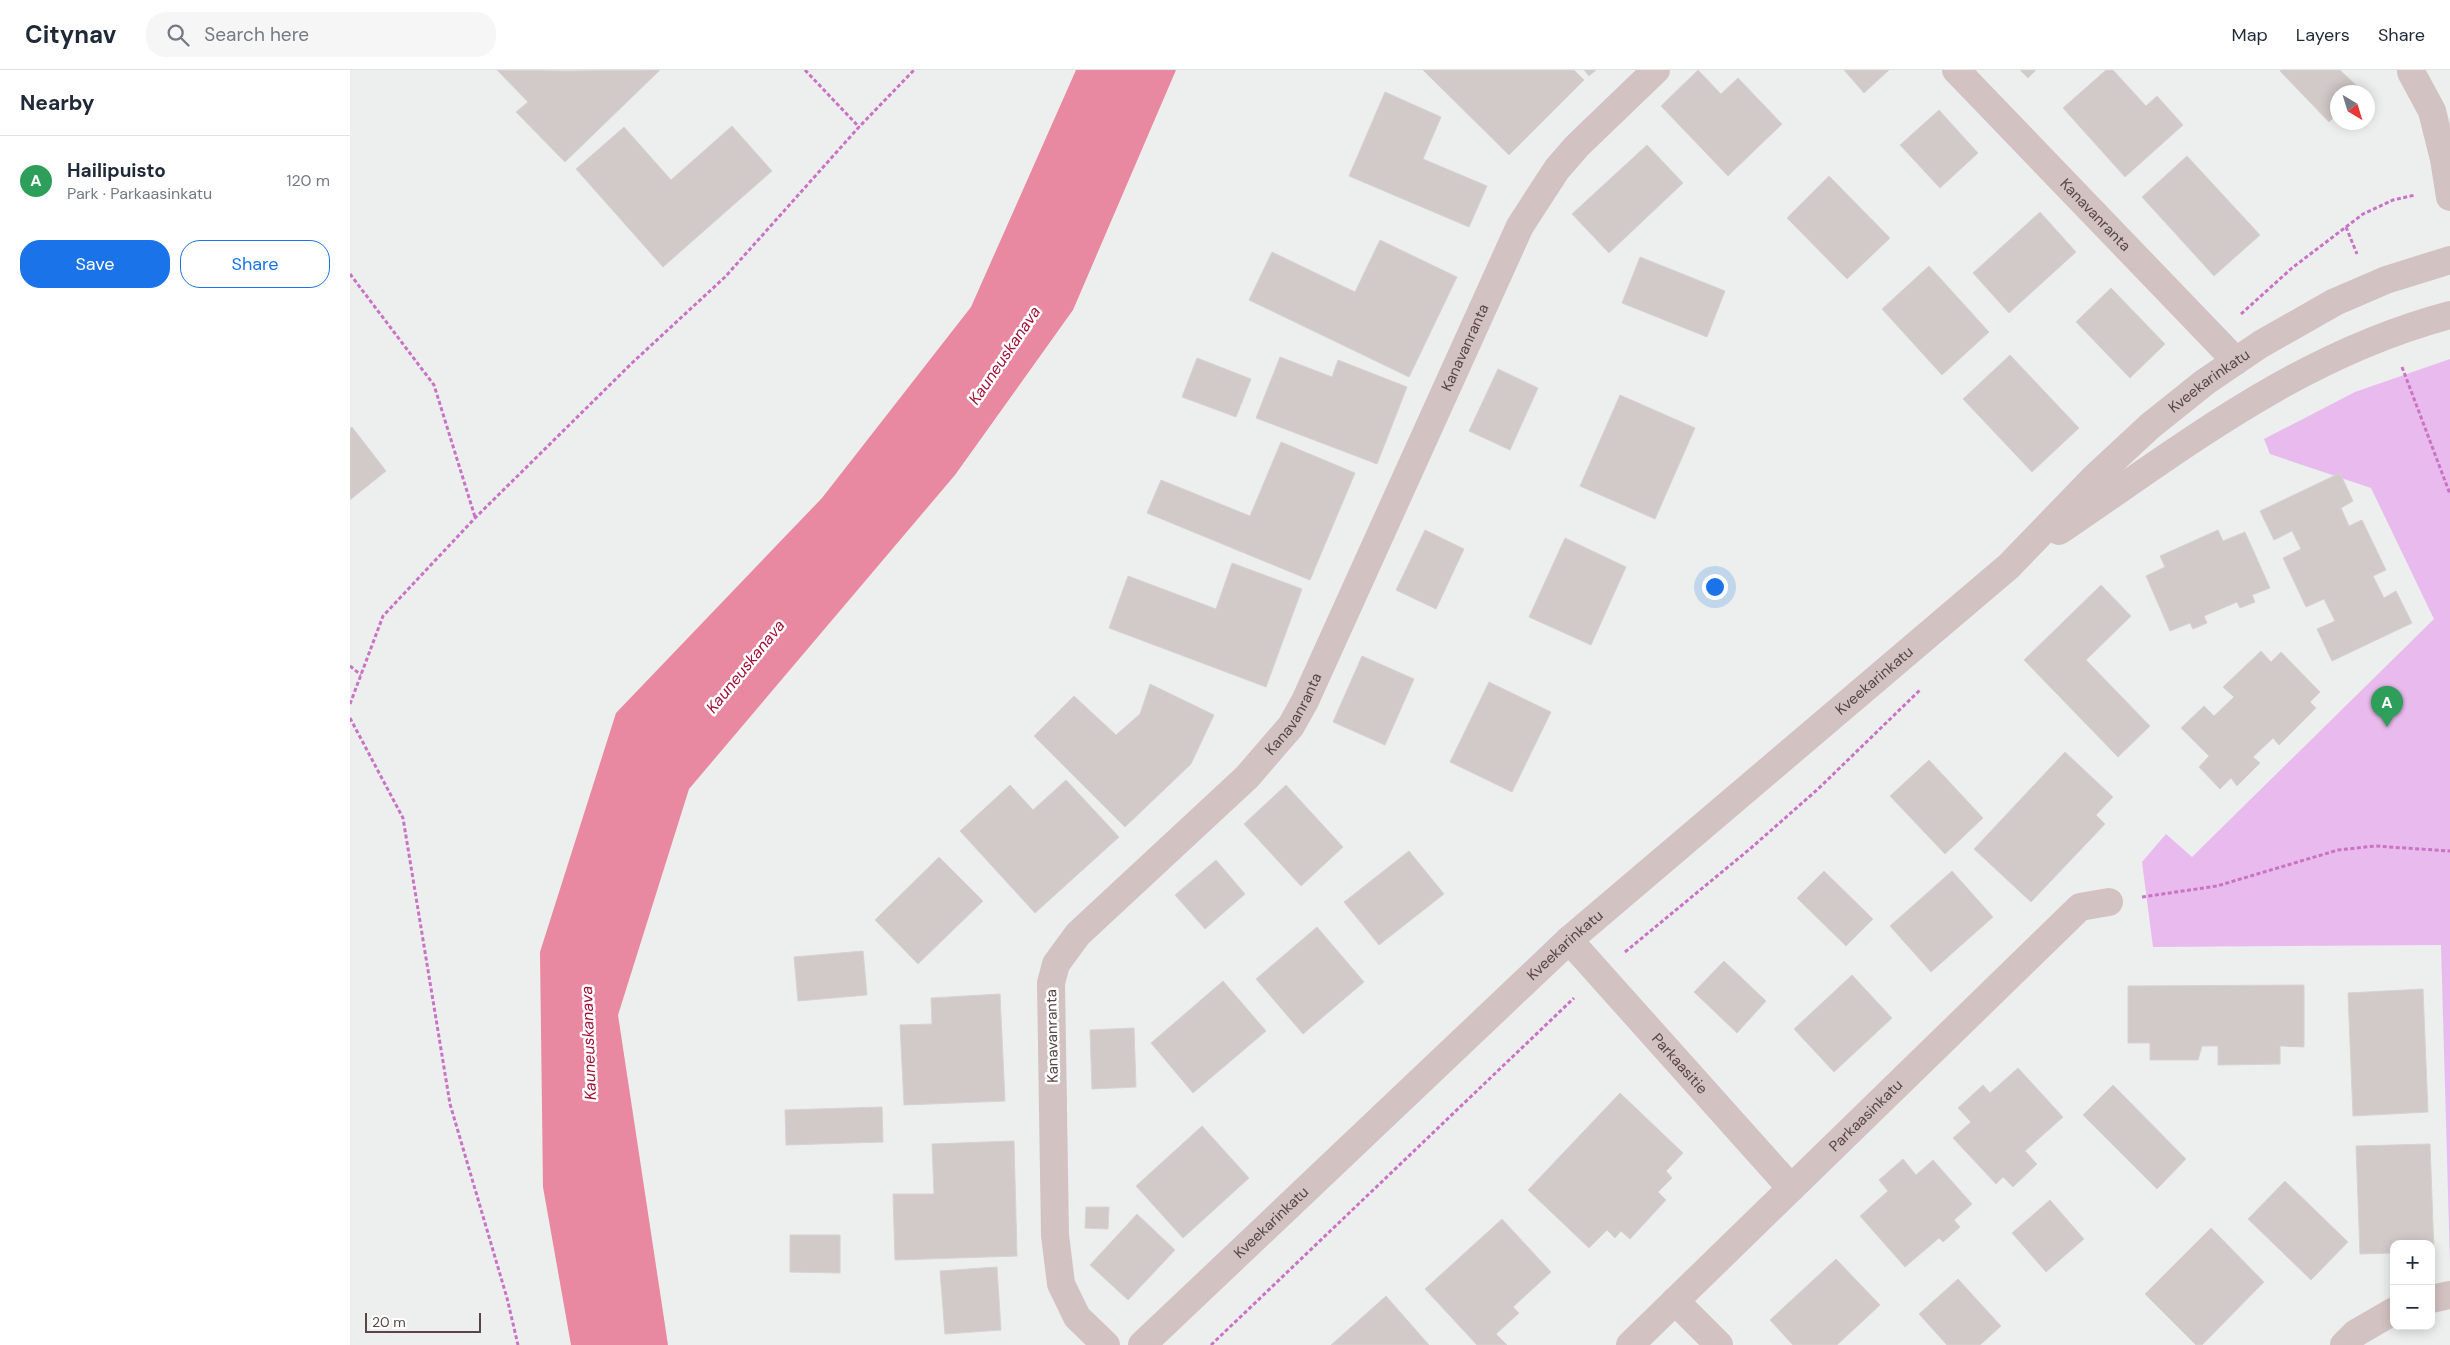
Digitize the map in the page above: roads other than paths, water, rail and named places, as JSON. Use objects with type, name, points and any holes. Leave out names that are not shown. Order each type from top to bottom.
[{"type":"street","name":"Kanavanranta","points":[[1106,1345],[1077,1317],[1060,1284],[1055,1236],[1051,982],[1056,964],[1078,934],[1247,776],[1292,726],[1306,701],[1520,226],[1562,163],[1656,70]]},
{"type":"street","name":"Kanavanranta","points":[[1956,70],[2227,351]]},
{"type":"street","points":[[2410,71],[2450,114]]},
{"type":"street","points":[[2410,71],[2432,112],[2444,159],[2449,193]]},
{"type":"street","name":"Kveekarinkatu","points":[[1142,1345],[1569,940],[2009,566],[2094,478],[2150,426],[2205,382],[2227,351],[2261,344],[2335,302],[2386,280],[2450,260]]},
{"type":"street","name":"Kveekarinkatu","points":[[2009,566],[2239,408],[2285,381],[2324,361],[2390,334],[2450,315]]},
{"type":"street","name":"Parkaasinkatu","points":[[1630,1345],[2080,907],[2109,902]]},
{"type":"street","name":"Parkaasitie","points":[[1569,940],[1791,1188]]},
{"type":"street","points":[[2435,1298],[2450,1295]]},
{"type":"street","points":[[1675,1301],[1719,1345]]},
{"type":"street","points":[[2344,1345],[2356,1333],[2390,1313]]},
{"type":"water","name":"Kauneuskanava","points":[[1076,70],[1176,70],[1073,310],[955,475],[689,789],[618,1015],[668,1345],[571,1345],[543,1187],[540,952],[616,713],[822,498],[971,307]]},
{"type":"place","name":"Hailipuisto","points":[[2387,727]]}]
